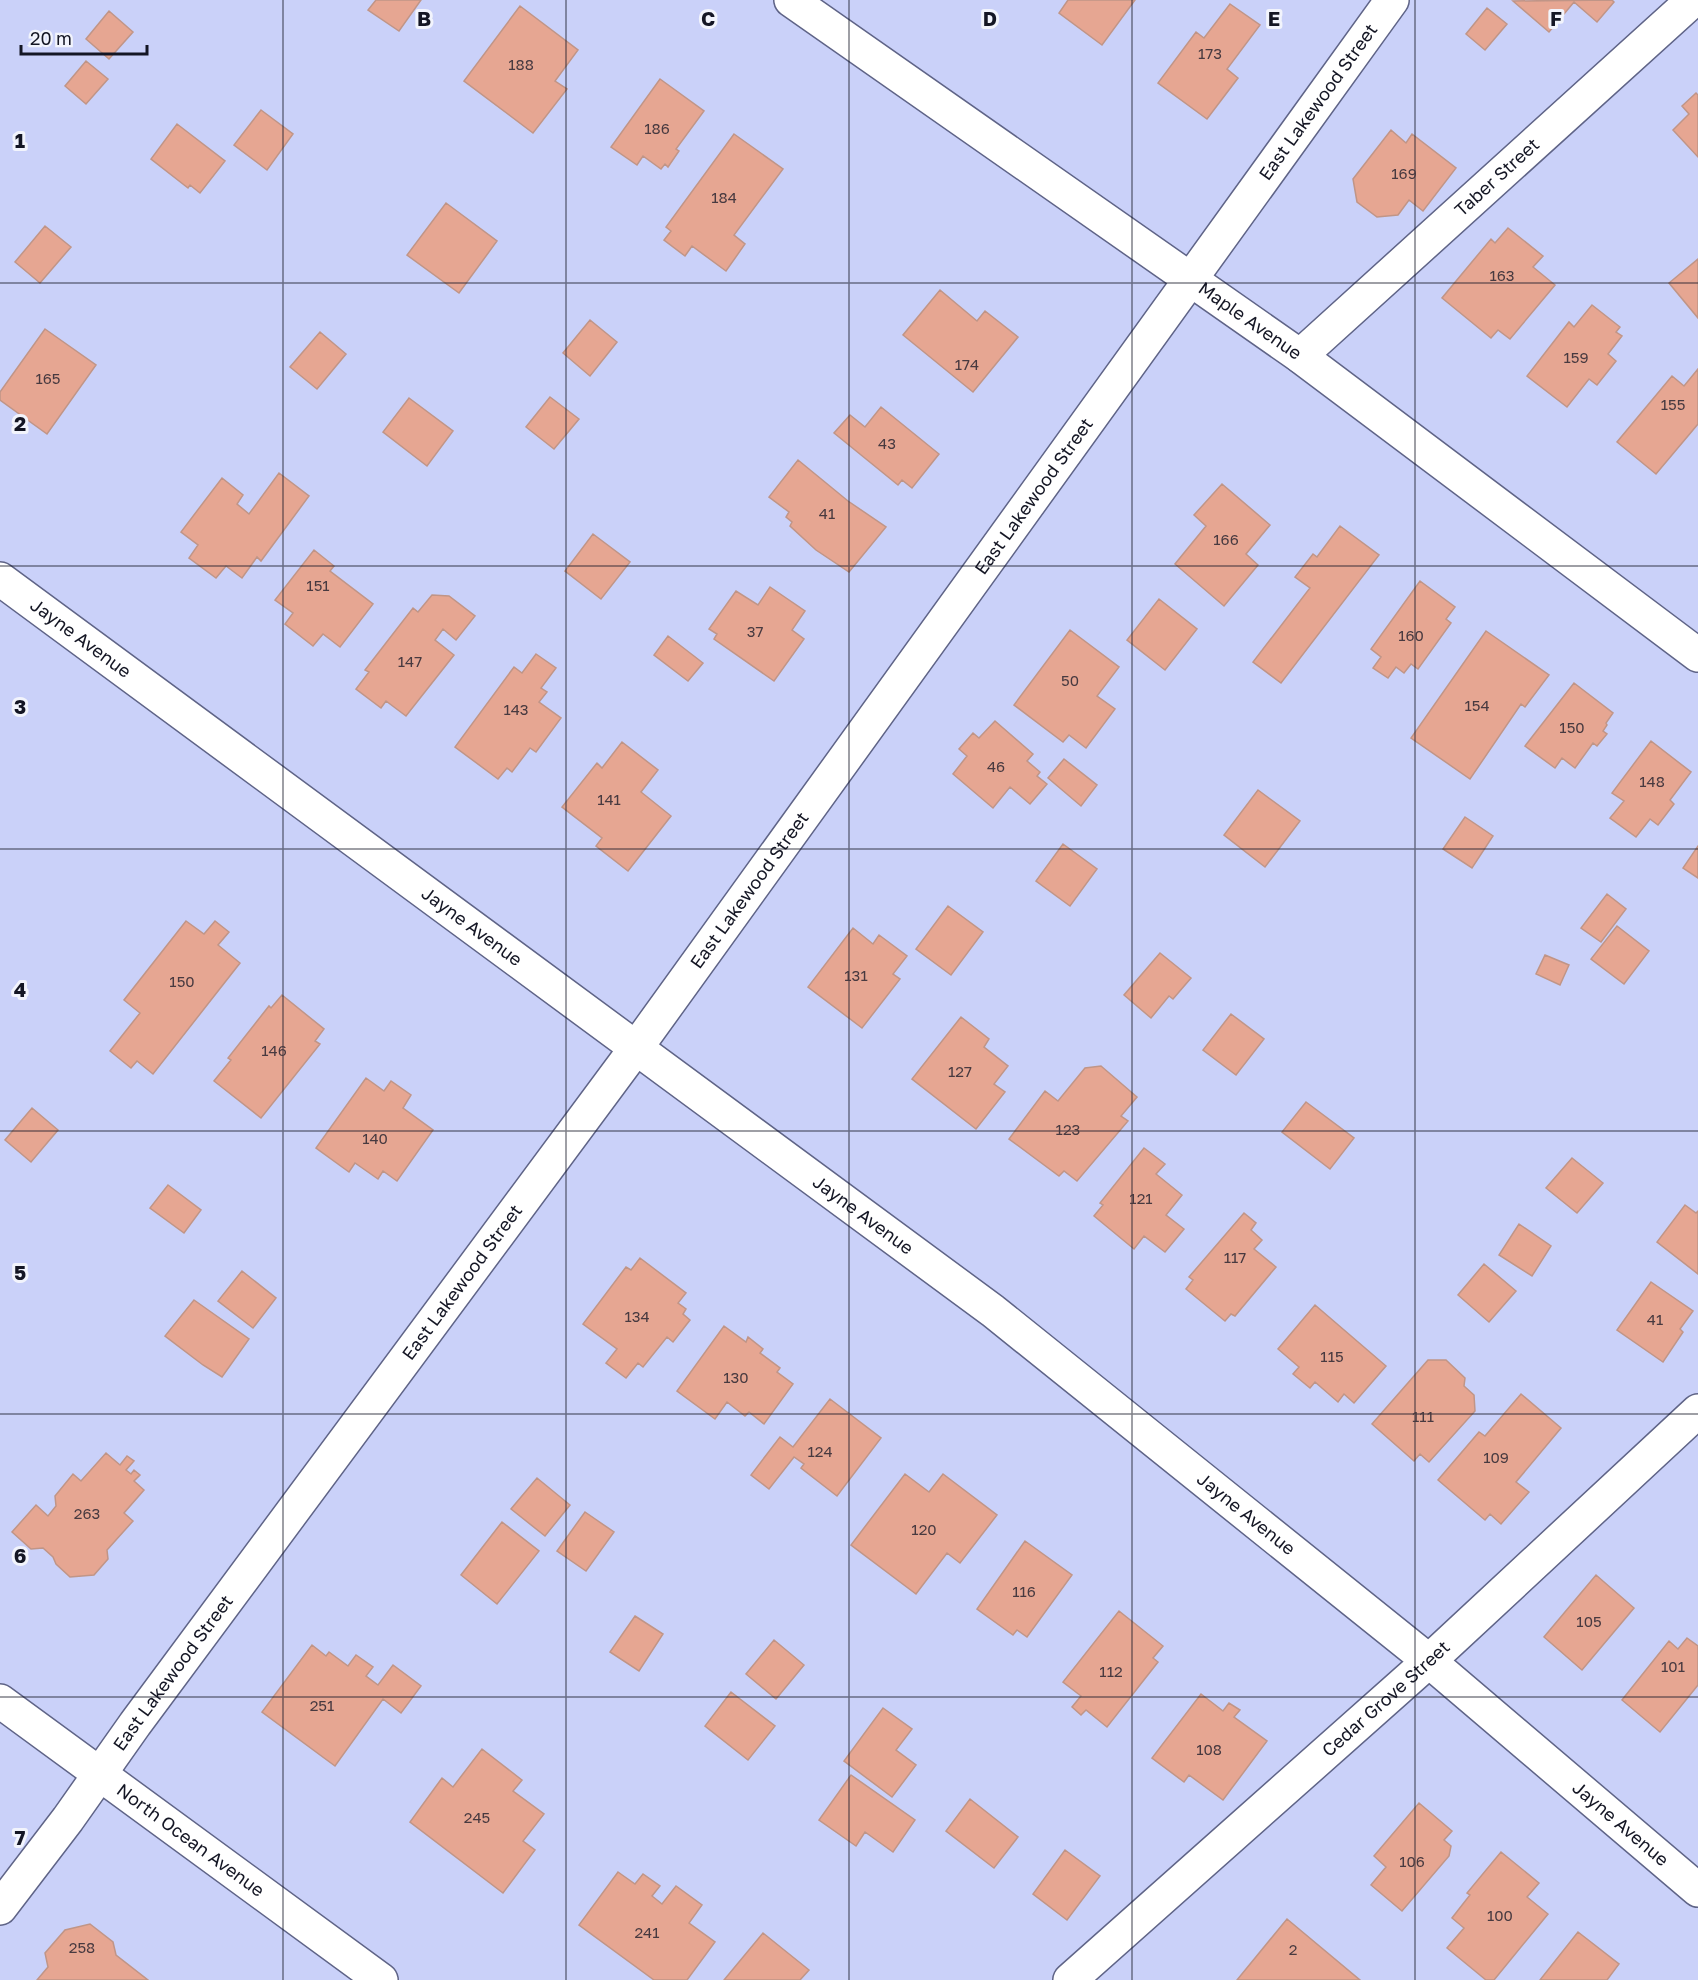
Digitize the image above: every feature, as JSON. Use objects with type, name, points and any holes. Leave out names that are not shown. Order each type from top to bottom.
[{"type":"street","name":"Maple Avenue","points":[[791,0],[1300,356],[1698,655]]},
{"type":"street","name":"East Lakewood Street","points":[[0,1908],[68,1820],[99,1774],[636,1048],[1392,0]]},
{"type":"street","name":"Taber Street","points":[[1300,356],[1693,0]]},
{"type":"street","name":"Jayne Avenue","points":[[0,579],[993,1311],[1429,1661],[1698,1890]]},
{"type":"street","name":"Cedar Grove Street","points":[[1070,1980],[1429,1661],[1698,1411]]},
{"type":"street","name":"North Ocean Avenue","points":[[0,1701],[381,1980]]},
{"type":"building","points":[[376,0],[421,0],[399,31],[368,10]]},
{"type":"building","points":[[1068,0],[1135,0],[1102,45],[1059,13]]},
{"type":"building","points":[[1612,0],[1614,2],[1597,22],[1574,2],[1549,32],[1513,1]]},
{"type":"building","points":[[1230,4],[1260,25],[1227,69],[1238,78],[1207,119],[1158,83],[1196,32],[1204,38]]},
{"type":"building","points":[[520,6],[578,50],[555,81],[567,89],[533,133],[464,81]]},
{"type":"building","points":[[1487,8],[1507,24],[1485,50],[1466,34]]},
{"type":"building","points":[[109,11],[133,32],[109,59],[86,39]]},
{"type":"building","points":[[86,61],[108,79],[86,104],[65,86]]},
{"type":"building","points":[[660,79],[704,111],[676,149],[679,151],[668,167],[665,164],[661,169],[643,156],[637,165],[611,147]]},
{"type":"building","points":[[1696,93],[1698,95],[1698,157],[1673,130],[1689,114],[1682,106]]},
{"type":"building","points":[[261,110],[293,134],[267,170],[234,145]]},
{"type":"building","points":[[177,124],[225,161],[200,193],[190,185],[188,188],[151,159]]},
{"type":"building","points":[[1391,130],[1406,143],[1412,134],[1456,168],[1423,211],[1409,200],[1398,215],[1377,217],[1357,202],[1353,179]]},
{"type":"building","points":[[734,134],[783,169],[734,235],[745,244],[726,271],[692,246],[685,256],[664,240],[671,231],[666,227]]},
{"type":"building","points":[[446,203],[497,241],[459,293],[407,255]]},
{"type":"building","points":[[45,226],[71,247],[40,283],[15,262]]},
{"type":"building","points":[[1508,228],[1543,256],[1533,267],[1555,285],[1510,339],[1498,330],[1491,338],[1442,298],[1491,239],[1495,243]]},
{"type":"building","points":[[1698,259],[1698,318],[1669,283]]},
{"type":"building","points":[[940,290],[977,321],[985,311],[1018,337],[973,392],[903,335]]},
{"type":"building","points":[[1592,305],[1620,327],[1616,332],[1622,336],[1608,354],[1616,361],[1597,385],[1589,379],[1567,407],[1527,376],[1569,322],[1574,327]]},
{"type":"building","points":[[590,320],[617,342],[590,376],[563,353]]},
{"type":"building","points":[[45,329],[96,365],[47,434],[0,400],[0,392]]},
{"type":"building","points":[[320,332],[346,354],[317,389],[290,367]]},
{"type":"building","points":[[1698,369],[1698,424],[1656,474],[1617,442],[1672,376],[1684,386]]},
{"type":"building","points":[[550,397],[579,419],[554,449],[526,427]]},
{"type":"building","points":[[409,398],[453,431],[427,466],[383,432]]},
{"type":"building","points":[[881,407],[939,454],[912,488],[902,480],[898,485],[834,433],[850,415],[865,427]]},
{"type":"building","points":[[798,460],[848,501],[886,527],[849,572],[816,550],[790,526],[792,522],[786,517],[789,512],[769,497]]},
{"type":"building","points":[[279,473],[309,496],[261,561],[257,557],[242,578],[226,566],[216,578],[189,558],[198,545],[181,532],[222,478],[243,495],[237,504],[249,514]]},
{"type":"building","points":[[1222,484],[1270,525],[1246,554],[1258,565],[1224,606],[1175,564],[1206,526],[1194,515]]},
{"type":"building","points":[[1340,526],[1379,555],[1281,683],[1253,662],[1310,588],[1295,577],[1313,554],[1317,557]]},
{"type":"building","points":[[593,534],[630,562],[601,599],[565,571]]},
{"type":"building","points":[[314,550],[334,566],[330,571],[373,604],[340,647],[323,634],[313,646],[285,624],[293,613],[275,600]]},
{"type":"building","points":[[1420,581],[1455,607],[1446,619],[1451,623],[1418,669],[1411,664],[1404,673],[1396,667],[1388,678],[1373,668],[1381,657],[1371,649]]},
{"type":"building","points":[[770,587],[805,611],[792,630],[804,639],[774,681],[714,639],[717,634],[709,629],[736,591],[758,605]]},
{"type":"building","points":[[432,595],[449,596],[475,616],[456,640],[443,629],[435,640],[454,655],[406,716],[386,701],[381,708],[356,689],[369,672],[365,670],[413,608],[418,612]]},
{"type":"building","points":[[1159,599],[1197,629],[1165,670],[1127,640]]},
{"type":"building","points":[[1070,630],[1119,667],[1097,696],[1115,709],[1086,748],[1069,735],[1063,742],[1014,705]]},
{"type":"building","points":[[1486,631],[1549,675],[1525,707],[1521,704],[1470,779],[1411,738]]},
{"type":"building","points":[[668,636],[703,663],[688,681],[654,655]]},
{"type":"building","points":[[536,654],[556,668],[541,688],[547,692],[539,702],[561,718],[536,752],[530,748],[512,772],[507,768],[498,779],[455,747],[514,667],[522,673]]},
{"type":"building","points":[[1574,683],[1613,713],[1603,731],[1607,734],[1597,746],[1593,743],[1575,768],[1562,758],[1555,768],[1525,746]]},
{"type":"building","points":[[995,721],[1033,754],[1027,761],[1040,772],[1037,776],[1047,784],[1030,804],[1010,787],[993,808],[953,774],[967,756],[959,749],[973,733],[979,738]]},
{"type":"building","points":[[1651,741],[1691,772],[1670,800],[1674,804],[1658,825],[1650,819],[1636,837],[1610,818],[1624,801],[1612,793]]},
{"type":"building","points":[[622,742],[658,770],[641,792],[671,816],[628,871],[596,846],[602,838],[562,807],[597,763],[602,768]]},
{"type":"building","points":[[1064,759],[1097,785],[1081,806],[1048,778]]},
{"type":"building","points":[[1258,790],[1300,821],[1265,867],[1224,835]]},
{"type":"building","points":[[1465,817],[1493,836],[1472,868],[1443,849]]},
{"type":"building","points":[[1063,844],[1097,869],[1070,906],[1036,881]]},
{"type":"building","points":[[1698,846],[1698,878],[1683,868]]},
{"type":"building","points":[[1607,894],[1626,909],[1601,942],[1581,928]]},
{"type":"building","points":[[948,906],[983,932],[951,975],[916,949]]},
{"type":"building","points":[[186,921],[204,934],[215,921],[229,932],[218,945],[240,963],[153,1074],[137,1061],[131,1068],[110,1051],[140,1013],[124,1000]]},
{"type":"building","points":[[1617,926],[1649,951],[1624,984],[1591,959]]},
{"type":"building","points":[[853,928],[873,944],[879,935],[907,956],[893,974],[900,979],[862,1028],[808,987]]},
{"type":"building","points":[[1160,953],[1191,978],[1173,999],[1169,996],[1151,1018],[1124,995]]},
{"type":"building","points":[[1545,955],[1569,965],[1560,985],[1536,974]]},
{"type":"building","points":[[282,995],[324,1029],[315,1041],[320,1044],[261,1118],[214,1081],[231,1060],[228,1058],[269,1006],[271,1008]]},
{"type":"building","points":[[1231,1014],[1264,1039],[1236,1075],[1203,1050]]},
{"type":"building","points":[[961,1017],[989,1039],[984,1047],[1008,1066],[994,1084],[1005,1092],[976,1129],[912,1079]]},
{"type":"building","points":[[1101,1066],[1137,1097],[1121,1116],[1128,1121],[1077,1181],[1064,1171],[1059,1176],[1009,1139],[1045,1091],[1058,1101],[1085,1068]]},
{"type":"building","points":[[366,1078],[384,1091],[391,1081],[411,1095],[403,1108],[433,1130],[397,1181],[383,1171],[378,1179],[355,1163],[349,1172],[316,1148]]},
{"type":"building","points":[[1306,1102],[1354,1138],[1330,1169],[1282,1132]]},
{"type":"building","points":[[32,1108],[58,1130],[31,1162],[5,1140]]},
{"type":"building","points":[[1144,1148],[1165,1164],[1156,1174],[1182,1195],[1166,1215],[1184,1229],[1165,1252],[1144,1236],[1134,1249],[1094,1216],[1103,1205],[1100,1203]]},
{"type":"building","points":[[1572,1158],[1603,1183],[1577,1213],[1546,1188]]},
{"type":"building","points":[[168,1185],[201,1210],[184,1233],[150,1208]]},
{"type":"building","points":[[1685,1205],[1696,1213],[1698,1211],[1698,1274],[1657,1242]]},
{"type":"building","points":[[1244,1213],[1256,1223],[1251,1230],[1262,1240],[1254,1249],[1276,1267],[1235,1316],[1231,1314],[1225,1321],[1186,1289],[1193,1280],[1189,1277]]},
{"type":"building","points":[[1519,1224],[1551,1246],[1532,1276],[1499,1255]]},
{"type":"building","points":[[640,1258],[686,1293],[678,1303],[686,1309],[683,1314],[690,1320],[673,1342],[667,1337],[643,1367],[638,1363],[626,1378],[606,1363],[617,1349],[583,1324],[626,1267],[631,1270]]},
{"type":"building","points":[[1484,1264],[1516,1291],[1489,1322],[1458,1295]]},
{"type":"building","points":[[242,1271],[276,1298],[253,1328],[218,1301]]},
{"type":"building","points":[[1651,1282],[1693,1311],[1680,1329],[1683,1332],[1663,1362],[1617,1330]]},
{"type":"building","points":[[194,1300],[249,1339],[222,1377],[165,1336]]},
{"type":"building","points":[[1315,1305],[1386,1366],[1354,1403],[1344,1394],[1338,1402],[1315,1382],[1310,1388],[1293,1374],[1299,1367],[1278,1349]]},
{"type":"building","points":[[724,1326],[746,1342],[748,1337],[763,1349],[760,1353],[780,1368],[777,1372],[793,1384],[764,1424],[749,1412],[745,1416],[727,1402],[715,1419],[677,1391]]},
{"type":"building","points":[[1428,1360],[1446,1360],[1465,1378],[1464,1386],[1474,1395],[1475,1411],[1429,1462],[1420,1454],[1414,1461],[1372,1424]]},
{"type":"building","points":[[1521,1394],[1561,1428],[1516,1482],[1529,1492],[1501,1524],[1490,1514],[1485,1520],[1438,1480],[1479,1432],[1485,1436]]},
{"type":"building","points":[[830,1399],[881,1438],[837,1496],[801,1468],[804,1464],[794,1457],[769,1489],[751,1475],[780,1437],[793,1447]]},
{"type":"building","points":[[106,1453],[120,1465],[127,1456],[134,1461],[126,1470],[131,1474],[134,1470],[140,1475],[134,1481],[144,1490],[124,1513],[133,1521],[107,1550],[108,1559],[94,1575],[70,1577],[43,1548],[31,1549],[12,1532],[36,1505],[48,1516],[56,1506],[55,1496],[73,1474],[81,1481]]},
{"type":"building","points":[[905,1474],[929,1492],[943,1474],[997,1515],[960,1563],[947,1553],[916,1594],[851,1545]]},
{"type":"building","points":[[537,1478],[570,1505],[545,1536],[511,1509]]},
{"type":"building","points":[[585,1512],[614,1532],[586,1571],[557,1551]]},
{"type":"building","points":[[502,1522],[539,1551],[497,1604],[461,1575]]},
{"type":"building","points":[[1025,1541],[1072,1575],[1027,1637],[1017,1630],[1013,1635],[977,1609]]},
{"type":"building","points":[[1596,1575],[1634,1608],[1582,1670],[1544,1637]]},
{"type":"building","points":[[1119,1611],[1163,1646],[1153,1658],[1158,1662],[1107,1727],[1086,1710],[1081,1715],[1072,1707],[1081,1696],[1063,1682]]},
{"type":"building","points":[[635,1616],[663,1634],[639,1671],[610,1652]]},
{"type":"building","points":[[1687,1638],[1698,1646],[1698,1685],[1660,1732],[1622,1700],[1669,1641],[1678,1649]]},
{"type":"building","points":[[774,1640],[804,1665],[776,1699],[746,1674]]},
{"type":"building","points":[[312,1645],[326,1656],[329,1652],[348,1666],[356,1655],[373,1667],[366,1676],[378,1685],[393,1665],[421,1686],[401,1713],[383,1699],[335,1766],[262,1712]]},
{"type":"building","points":[[731,1692],[775,1726],[748,1760],[705,1726]]},
{"type":"building","points":[[1201,1694],[1223,1711],[1229,1703],[1240,1710],[1234,1717],[1267,1741],[1223,1800],[1189,1775],[1184,1782],[1152,1758]]},
{"type":"building","points":[[883,1708],[912,1729],[896,1750],[916,1765],[892,1797],[844,1761]]},
{"type":"building","points":[[482,1749],[522,1780],[513,1791],[544,1814],[523,1841],[535,1850],[503,1893],[410,1822],[442,1778],[453,1787]]},
{"type":"building","points":[[851,1775],[915,1820],[893,1852],[865,1832],[856,1846],[819,1820]]},
{"type":"building","points":[[970,1799],[1018,1837],[994,1868],[946,1831]]},
{"type":"building","points":[[1419,1803],[1452,1831],[1444,1840],[1451,1846],[1449,1856],[1402,1911],[1371,1885],[1386,1867],[1374,1856]]},
{"type":"building","points":[[1065,1850],[1100,1876],[1067,1920],[1033,1894]]},
{"type":"building","points":[[1501,1852],[1539,1883],[1527,1897],[1548,1914],[1494,1980],[1486,1980],[1447,1948],[1464,1928],[1452,1918],[1470,1895],[1467,1893]]},
{"type":"building","points":[[618,1872],[635,1884],[643,1874],[660,1886],[652,1896],[662,1904],[676,1886],[702,1905],[689,1923],[715,1942],[687,1980],[654,1980],[579,1925]]},
{"type":"building","points":[[1287,1919],[1360,1980],[1237,1980]]},
{"type":"building","points":[[90,1924],[113,1942],[116,1955],[148,1980],[37,1980],[48,1967],[45,1953],[65,1930]]},
{"type":"building","points":[[1578,1932],[1619,1964],[1607,1980],[1540,1980]]},
{"type":"building","points":[[763,1933],[809,1970],[800,1980],[724,1980]]}]
